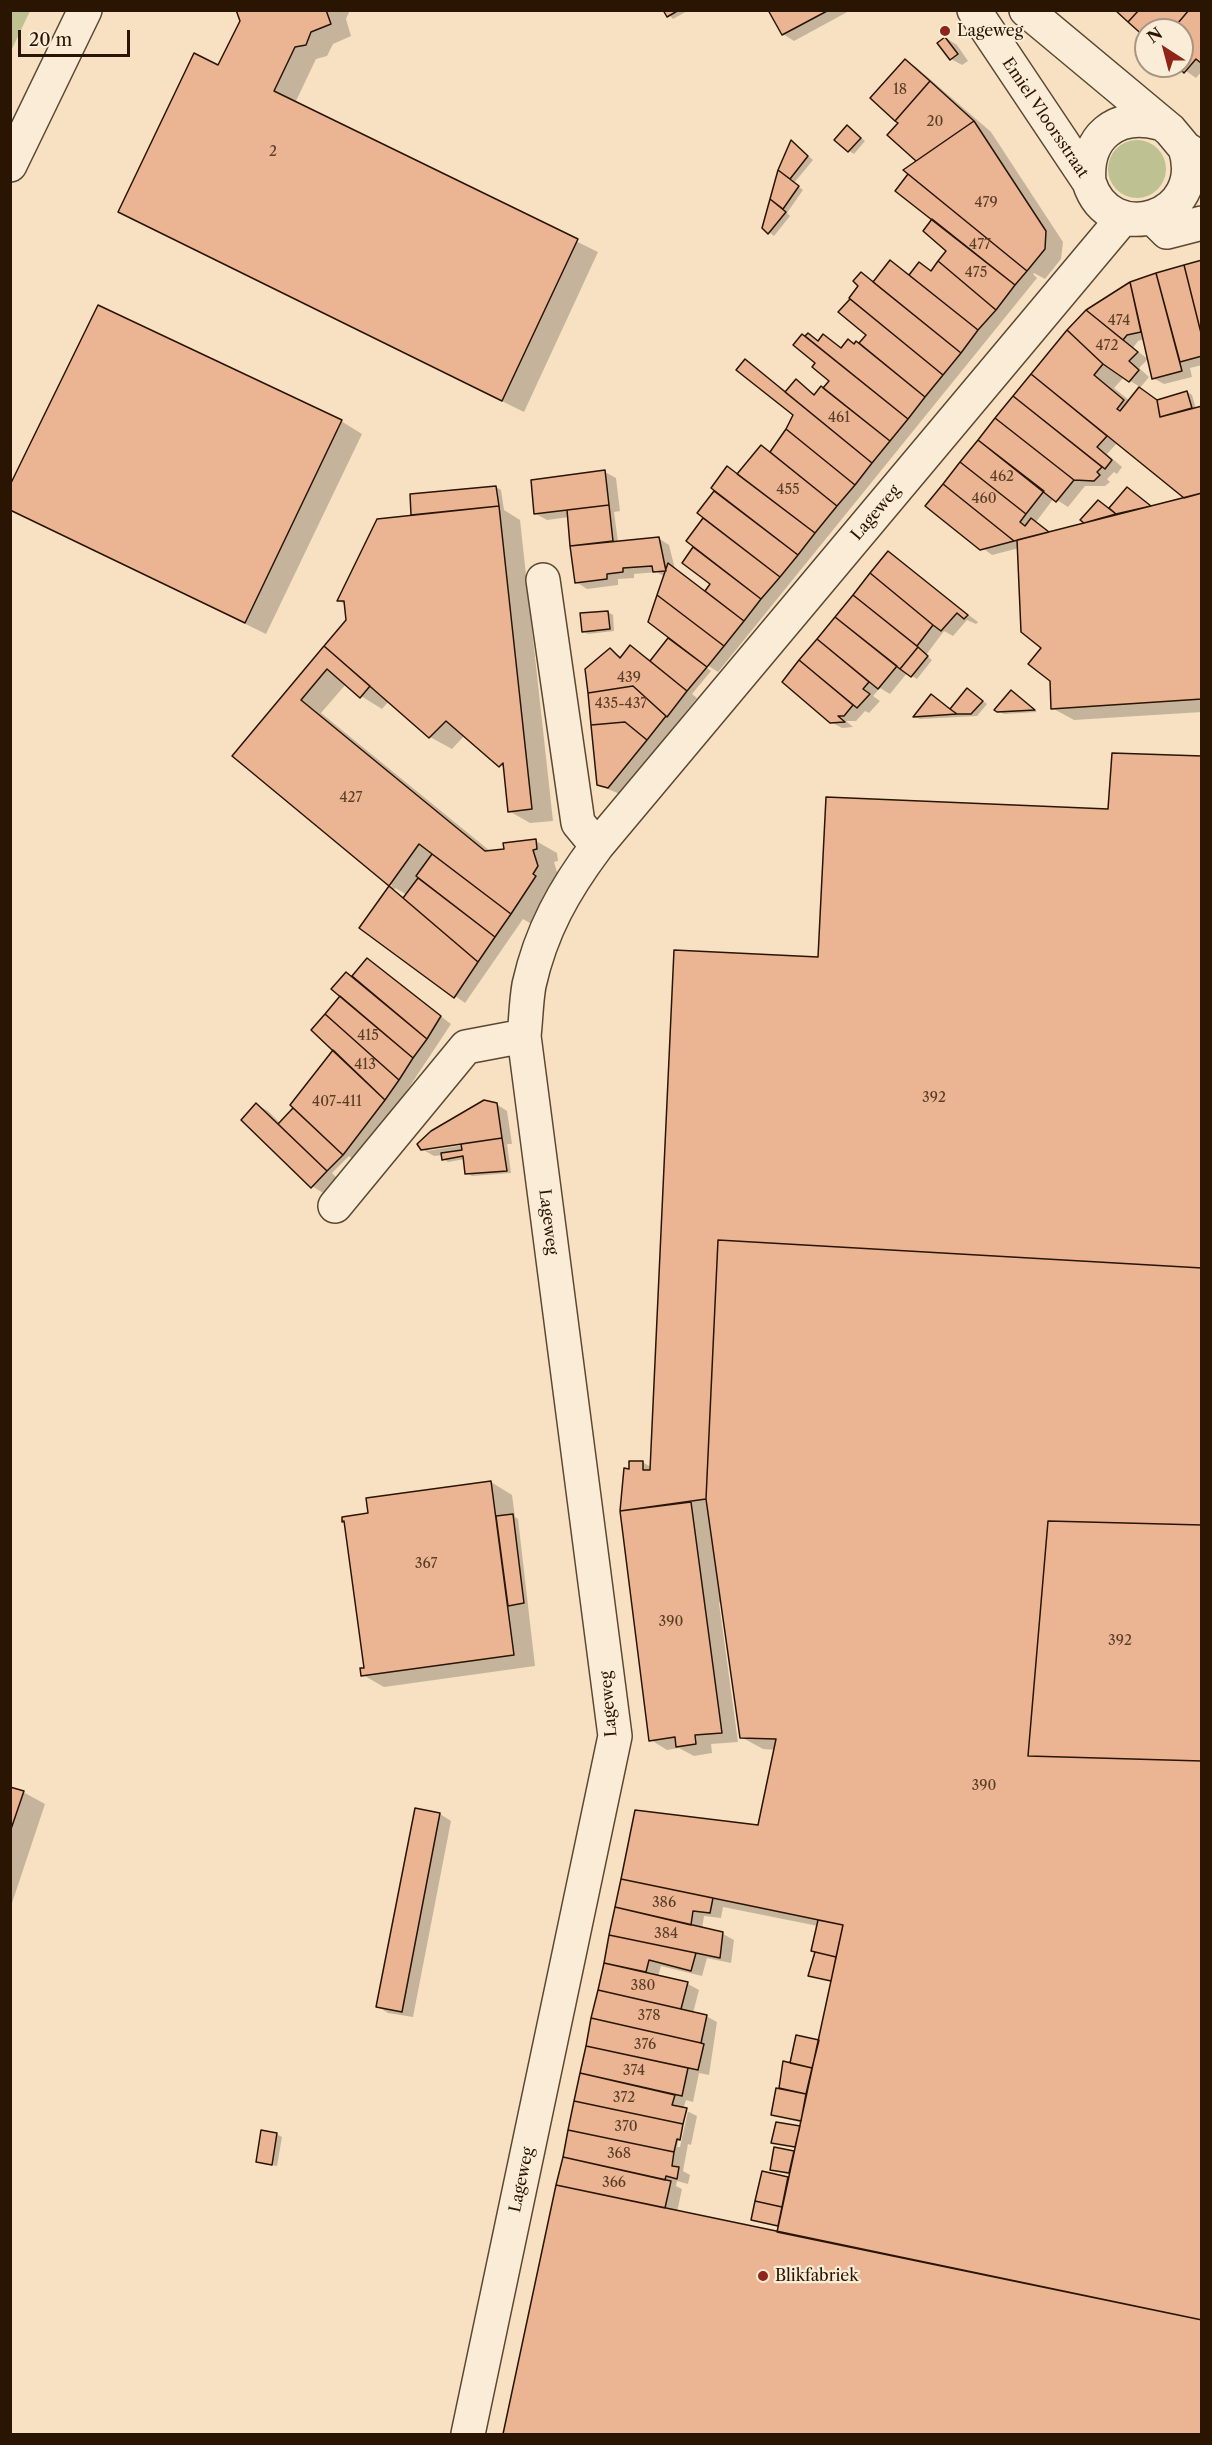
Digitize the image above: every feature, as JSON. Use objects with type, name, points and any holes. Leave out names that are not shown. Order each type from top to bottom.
[{"type":"street","points":[[10,165],[85,10]]},
{"type":"street","name":"Emiel Vloorsstraat","points":[[974,10],[1089,182],[1097,198],[1108,210],[1138,218]]},
{"type":"street","points":[[1026,10],[1170,130],[1193,154],[1182,195],[1175,205],[1138,218]]},
{"type":"street","points":[[1089,182],[1090,158],[1093,149],[1098,140],[1108,131],[1120,123],[1132,120],[1159,123]]},
{"type":"street","points":[[1138,218],[1167,232],[1202,223]]},
{"type":"street","name":"Lageweg","points":[[468,2434],[615,1736],[524,1036],[529,988],[539,949],[568,885],[597,846],[1138,218]]},
{"type":"street","points":[[543,580],[578,823],[597,846]]},
{"type":"street","points":[[335,1206],[466,1047],[524,1036]]},
{"type":"green space","points":[[10,11],[30,11],[11,51]]},
{"type":"green space","points":[[1137,140],[1148,142],[1161,153],[1166,169],[1164,180],[1153,193],[1137,198],[1126,196],[1113,185],[1108,169],[1110,158],[1121,145]]},
{"type":"building","points":[[236,10],[326,10],[331,24],[311,32],[306,45],[295,47],[274,91],[578,239],[502,401],[118,212],[194,53],[218,65],[240,21]]},
{"type":"building","points":[[663,10],[679,10],[667,17]]},
{"type":"building","points":[[768,10],[829,10],[782,35]]},
{"type":"building","points":[[1115,10],[1139,10],[1128,22]]},
{"type":"building","points":[[1139,10],[1189,10],[1182,18],[1134,18],[1134,27],[1128,22]]},
{"type":"building","points":[[1189,10],[1202,10],[1202,64],[1196,59],[1194,61],[1194,18],[1182,18]]},
{"type":"building","points":[[945,37],[958,54],[950,60],[937,43]]},
{"type":"building","points":[[905,59],[930,81],[895,121],[870,98]]},
{"type":"building","points":[[930,81],[974,121],[916,161],[887,135],[898,123],[895,121]]},
{"type":"building","points":[[974,121],[1046,231],[1045,249],[1027,271],[903,170]]},
{"type":"building","points":[[847,125],[861,138],[848,152],[834,140]]},
{"type":"building","points":[[791,140],[808,156],[790,179],[778,170]]},
{"type":"building","points":[[778,170],[799,186],[783,209],[770,199]]},
{"type":"building","points":[[908,174],[1027,271],[1015,285],[895,191]]},
{"type":"building","points":[[770,199],[786,212],[768,234],[762,228]]},
{"type":"building","points":[[932,219],[1015,285],[996,310],[938,261],[946,251],[923,231]]},
{"type":"building","points":[[890,260],[978,330],[961,353],[873,282]]},
{"type":"building","points":[[1202,260],[1202,337],[1184,265]]},
{"type":"building","points":[[938,261],[996,310],[978,330],[909,275],[919,262],[931,271]]},
{"type":"building","points":[[1184,265],[1202,337],[1202,356],[1180,362],[1156,273]]},
{"type":"building","points":[[861,272],[961,353],[943,375],[849,298],[858,286],[853,281]]},
{"type":"building","points":[[1156,273],[1182,371],[1152,379],[1130,282]]},
{"type":"building","points":[[1130,282],[1141,332],[1127,335],[1123,340],[1086,310]]},
{"type":"building","points":[[850,299],[943,375],[925,397],[859,343],[866,335],[838,312]]},
{"type":"building","points":[[98,305],[342,420],[245,623],[10,510],[10,485]]},
{"type":"building","points":[[1086,310],[1138,352],[1129,361],[1139,370],[1129,382],[1103,364],[1067,330]]},
{"type":"building","points":[[1067,330],[1103,364],[1094,375],[1124,400],[1117,409],[1120,411],[1139,387],[1157,400],[1160,417],[1202,406],[1202,493],[1184,498],[1031,374]]},
{"type":"building","points":[[808,333],[818,341],[823,334],[841,348],[848,339],[854,344],[856,341],[925,397],[908,419],[805,336]]},
{"type":"building","points":[[802,334],[908,419],[890,441],[823,388],[829,381],[812,367],[815,363],[793,345]]},
{"type":"building","points":[[745,359],[872,463],[855,485],[786,429],[793,415],[736,370]]},
{"type":"building","points":[[1031,374],[1107,436],[1097,447],[1112,460],[1105,469],[1013,396]]},
{"type":"building","points":[[796,379],[814,395],[821,386],[890,441],[872,463],[785,392]]},
{"type":"building","points":[[1187,391],[1192,408],[1160,417],[1157,400]]},
{"type":"building","points":[[1013,396],[1102,467],[1097,472],[1100,475],[1094,481],[1074,480],[995,418]]},
{"type":"building","points":[[995,418],[1074,480],[1056,502],[978,440]]},
{"type":"building","points":[[786,429],[855,485],[837,506],[770,452]]},
{"type":"building","points":[[978,440],[1044,491],[1026,514],[960,462]]},
{"type":"building","points":[[761,445],[837,506],[815,533],[737,474]]},
{"type":"building","points":[[960,462],[1026,514],[1020,522],[1025,526],[1031,518],[1049,532],[1014,541],[943,484]]},
{"type":"building","points":[[727,466],[815,533],[798,555],[711,488]]},
{"type":"building","points":[[605,470],[609,505],[534,514],[531,480]]},
{"type":"building","points":[[943,484],[1014,541],[980,550],[925,506]]},
{"type":"building","points":[[496,486],[499,506],[411,515],[410,494]]},
{"type":"building","points":[[1127,487],[1151,506],[1116,514],[1109,508]]},
{"type":"building","points":[[714,491],[798,555],[780,577],[697,513]]},
{"type":"building","points":[[1202,493],[1202,699],[1051,709],[1050,681],[1028,664],[1041,648],[1021,632],[1017,540]]},
{"type":"building","points":[[1098,500],[1116,514],[1084,523],[1080,520]]},
{"type":"building","points":[[609,505],[613,541],[570,546],[567,510]]},
{"type":"building","points":[[499,506],[532,809],[508,812],[503,763],[499,767],[446,721],[429,738],[324,646],[346,620],[344,601],[337,601],[377,519]]},
{"type":"building","points":[[703,518],[780,577],[761,599],[686,541]]},
{"type":"building","points":[[659,537],[666,571],[653,572],[652,566],[623,568],[623,572],[607,574],[607,579],[575,583],[570,546]]},
{"type":"building","points":[[693,547],[761,599],[744,621],[705,591],[710,584],[682,563]]},
{"type":"building","points":[[888,551],[968,615],[964,619],[957,613],[941,631],[933,625],[870,573]]},
{"type":"building","points":[[668,563],[744,621],[724,646],[657,595]]},
{"type":"building","points":[[870,573],[933,625],[917,646],[853,595]]},
{"type":"building","points":[[657,595],[724,646],[707,667],[648,622]]},
{"type":"building","points":[[853,595],[918,647],[900,669],[835,617]]},
{"type":"building","points":[[608,611],[610,629],[582,632],[580,613]]},
{"type":"building","points":[[835,617],[897,666],[878,689],[817,639]]},
{"type":"building","points":[[668,638],[707,667],[687,691],[650,661]]},
{"type":"building","points":[[817,639],[869,682],[863,689],[870,694],[857,708],[799,660]]},
{"type":"building","points":[[630,645],[687,691],[667,717],[633,686],[588,693],[585,669],[610,648],[620,658]]},
{"type":"building","points":[[324,646],[370,686],[360,698],[327,669],[301,700],[485,851],[504,849],[503,843],[536,839],[537,849],[533,850],[538,866],[533,874],[536,876],[511,914],[419,844],[389,886],[232,756]]},
{"type":"building","points":[[918,647],[928,656],[911,677],[900,669]]},
{"type":"building","points":[[799,660],[853,705],[844,716],[838,716],[845,722],[830,723],[782,682]]},
{"type":"building","points":[[633,686],[666,716],[647,740],[625,722],[591,725],[588,693]]},
{"type":"building","points":[[967,688],[983,701],[971,714],[957,714],[950,709]]},
{"type":"building","points":[[1011,690],[1035,710],[997,712],[994,710]]},
{"type":"building","points":[[931,694],[950,709],[957,714],[913,717]]},
{"type":"building","points":[[625,722],[647,740],[608,788],[597,785],[591,725]]},
{"type":"building","points":[[1112,753],[1202,756],[1202,1268],[718,1240],[706,1499],[620,1511],[624,1468],[629,1469],[629,1461],[643,1461],[643,1470],[650,1470],[674,950],[818,957],[826,797],[1108,809]]},
{"type":"building","points":[[432,854],[511,914],[495,937],[416,876]]},
{"type":"building","points":[[418,878],[495,937],[478,962],[403,898]]},
{"type":"building","points":[[389,886],[478,962],[454,998],[359,928]]},
{"type":"building","points":[[367,958],[441,1016],[427,1039],[352,976]]},
{"type":"building","points":[[346,972],[427,1039],[413,1058],[331,989]]},
{"type":"building","points":[[340,996],[413,1058],[399,1080],[325,1014]]},
{"type":"building","points":[[325,1014],[399,1080],[385,1100],[311,1030]]},
{"type":"building","points":[[333,1050],[385,1100],[343,1155],[290,1105]]},
{"type":"building","points":[[484,1100],[497,1103],[502,1138],[421,1150],[417,1144],[431,1131]]},
{"type":"building","points":[[256,1103],[327,1171],[311,1188],[241,1120]]},
{"type":"building","points":[[293,1108],[343,1155],[327,1171],[278,1124]]},
{"type":"building","points":[[502,1138],[507,1171],[465,1174],[463,1156],[442,1160],[441,1153],[462,1150],[461,1144]]},
{"type":"building","points":[[718,1240],[1202,1268],[1202,1525],[1048,1521],[1028,1756],[1202,1761],[1202,2320],[777,2232],[843,1925],[621,1879],[635,1810],[758,1825],[776,1739],[740,1738],[706,1499]]},
{"type":"building","points":[[491,1481],[514,1655],[361,1676],[360,1668],[364,1668],[342,1517],[368,1513],[366,1498]]},
{"type":"building","points":[[691,1502],[722,1733],[695,1735],[696,1744],[676,1747],[675,1737],[649,1741],[620,1511]]},
{"type":"building","points":[[513,1514],[524,1603],[508,1606],[496,1516]]},
{"type":"building","points":[[1048,1521],[1202,1525],[1202,1761],[1028,1756]]},
{"type":"building","points":[[10,1787],[24,1791],[10,1832]]},
{"type":"building","points":[[415,1808],[440,1813],[402,2012],[376,2007]]},
{"type":"building","points":[[621,1879],[713,1898],[710,1913],[693,1911],[691,1925],[615,1907]]},
{"type":"building","points":[[615,1907],[723,1932],[720,1958],[609,1935]]},
{"type":"building","points":[[818,1920],[843,1925],[836,1957],[811,1951]]},
{"type":"building","points":[[609,1935],[696,1953],[691,1971],[649,1960],[646,1972],[604,1963]]},
{"type":"building","points":[[815,1952],[836,1957],[831,1981],[808,1976]]},
{"type":"building","points":[[604,1963],[688,1982],[681,2009],[598,1990]]},
{"type":"building","points":[[598,1990],[707,2015],[701,2043],[591,2018]]},
{"type":"building","points":[[591,2018],[704,2044],[698,2070],[586,2046]]},
{"type":"building","points":[[796,2035],[819,2040],[812,2068],[790,2063]]},
{"type":"building","points":[[586,2046],[688,2068],[682,2096],[580,2073]]},
{"type":"building","points":[[783,2061],[812,2068],[806,2094],[779,2088]]},
{"type":"building","points":[[580,2073],[675,2095],[672,2105],[687,2108],[683,2124],[574,2101]]},
{"type":"building","points":[[776,2088],[806,2094],[801,2121],[771,2115]]},
{"type":"building","points":[[574,2101],[683,2124],[680,2140],[677,2139],[674,2152],[568,2130]]},
{"type":"building","points":[[776,2122],[800,2126],[795,2147],[771,2143]]},
{"type":"building","points":[[261,2130],[277,2133],[272,2165],[256,2162]]},
{"type":"building","points":[[568,2130],[674,2152],[672,2166],[679,2167],[677,2179],[666,2176],[665,2180],[563,2157]]},
{"type":"building","points":[[774,2147],[794,2151],[789,2173],[770,2170]]},
{"type":"building","points":[[563,2157],[671,2181],[665,2208],[556,2185]]},
{"type":"building","points":[[762,2171],[788,2177],[782,2207],[755,2201]]},
{"type":"building","name":"Blikfabriek","points":[[556,2185],[1202,2320],[1202,2434],[503,2434]]},
{"type":"building","points":[[755,2201],[782,2207],[778,2226],[751,2220]]},
{"type":"place","name":"Lageweg","points":[[945,31]]},
{"type":"place","name":"Blikfabriek","points":[[763,2276]]}]
